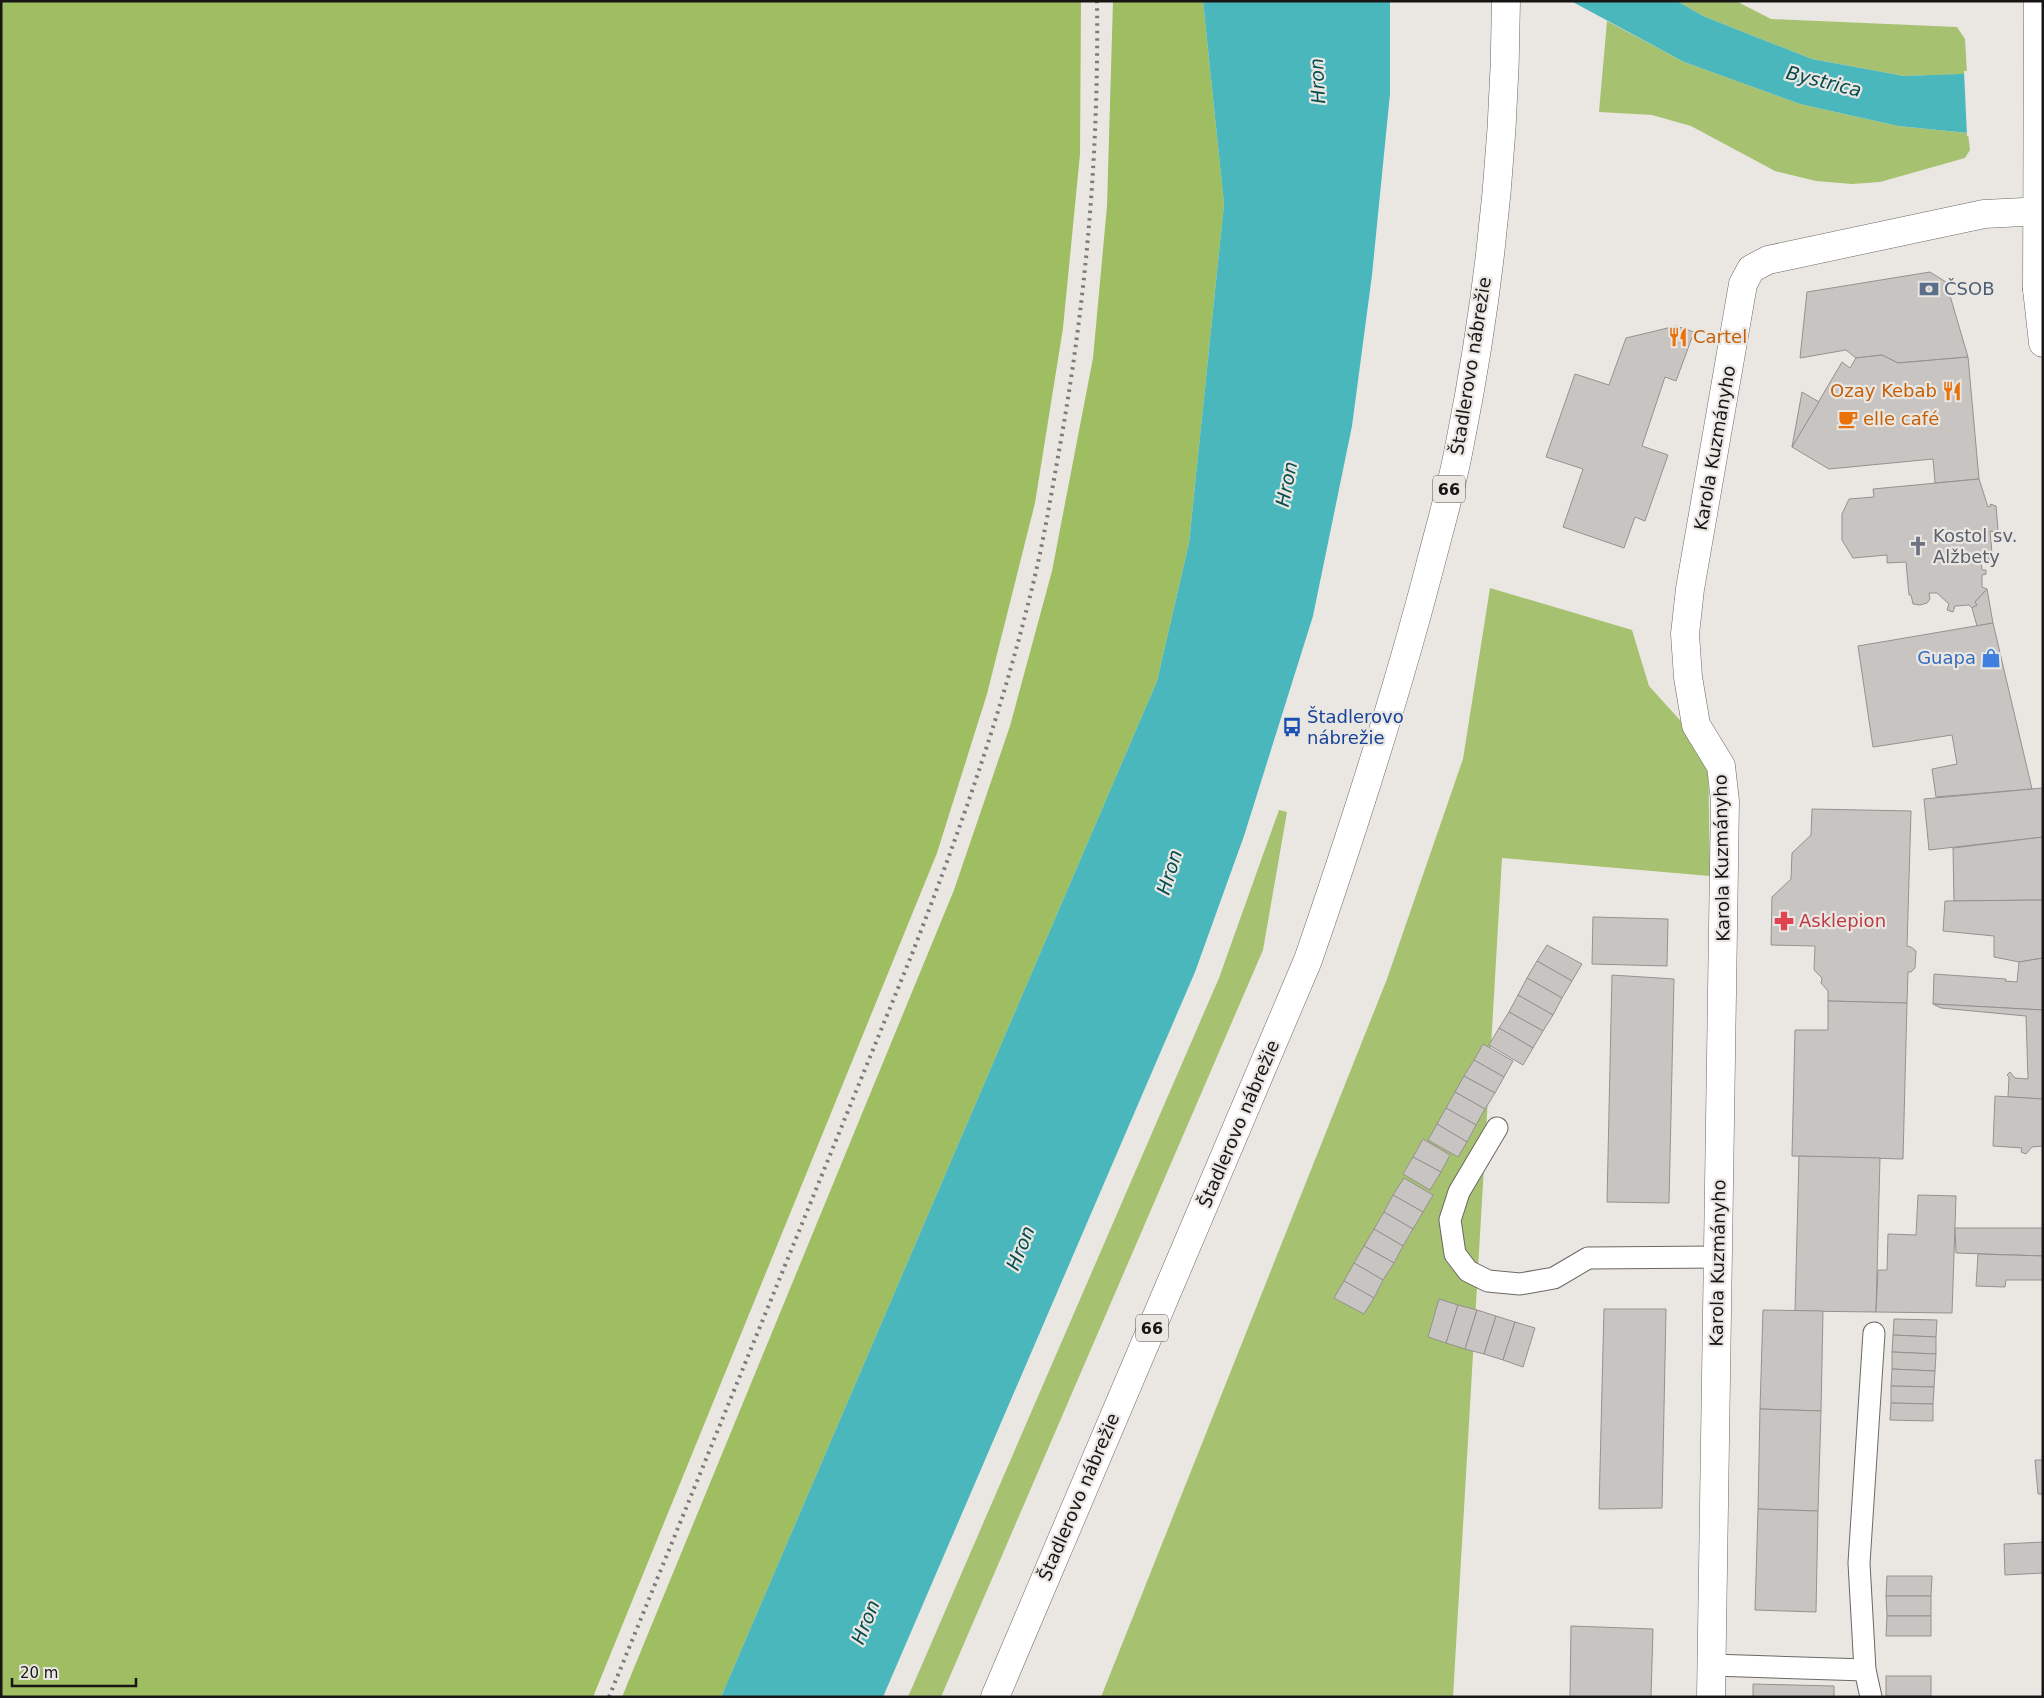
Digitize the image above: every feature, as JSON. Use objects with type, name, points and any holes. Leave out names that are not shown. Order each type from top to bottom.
[{"type":"street","name":"Štadlerovo nábrežie","points":[[995,1697],[1308,960],[1378,751],[1408,649],[1443,516],[1460,445],[1475,358],[1500,149],[1506,48],[1506,1]]},
{"type":"street","points":[[2038,1],[2040,211],[2037,289],[2043,343]]},
{"type":"street","name":"Karola Kuzmányho","points":[[1711,1697],[1724,792],[1721,766],[1696,725],[1688,678],[1685,634],[1690,589],[1744,284],[1751,268],[1768,260],[1984,214],[2040,211]]},
{"type":"lane","points":[[1497,1128],[1460,1192],[1450,1220],[1455,1254],[1468,1271],[1488,1281],[1520,1284],[1554,1278],[1588,1258],[1718,1257]]},
{"type":"lane","points":[[1871,1697],[1864,1670],[1860,1563],[1874,1333]]},
{"type":"lane","points":[[1712,1665],[1864,1670]]},
{"type":"green space","points":[[1,1],[1081,1],[1080,154],[1063,328],[1035,503],[987,694],[937,853],[593,1697],[1,1697]]},
{"type":"green space","points":[[1113,1],[1203,1],[1224,204],[1189,543],[1157,681],[721,1697],[622,1697],[954,890],[1010,726],[1052,571],[1093,358],[1107,206]]},
{"type":"green space","points":[[1677,1],[1736,1],[1771,19],[1957,27],[1965,39],[1967,74],[1904,76],[1812,59],[1703,16]]},
{"type":"green space","points":[[1607,21],[1684,62],[1800,104],[1898,126],[1968,133],[1970,150],[1965,158],[1880,182],[1852,184],[1816,181],[1775,171],[1691,126],[1652,115],[1599,112]]},
{"type":"green space","points":[[1490,588],[1632,630],[1649,686],[1708,751],[1710,876],[1502,858],[1453,1697],[1101,1697],[1387,979],[1463,759]]},
{"type":"green space","points":[[1279,810],[1287,812],[1263,950],[941,1697],[908,1697],[1219,978]]},
{"type":"water","name":"Hron","points":[[1203,1],[1390,1],[1390,94],[1372,275],[1352,426],[1313,616],[1244,836],[1195,972],[883,1697],[721,1697],[1157,681],[1189,543],[1224,204]]},
{"type":"water","name":"Bystrica","points":[[1571,1],[1677,1],[1703,16],[1812,59],[1904,76],[2043,71],[1968,133],[1898,126],[1800,104],[1684,62]]},
{"type":"pier","points":[[2043,69],[2043,131],[1967,136],[1964,71]]},
{"type":"building","points":[[1930,272],[1946,282],[1968,357],[1898,363],[1882,355],[1856,358],[1846,350],[1800,358],[1807,292]]},
{"type":"building","points":[[1676,326],[1694,332],[1676,381],[1665,377],[1642,446],[1668,455],[1645,521],[1635,517],[1624,548],[1563,527],[1583,469],[1546,457],[1575,374],[1609,385],[1626,338]]},
{"type":"building","points":[[1882,355],[1898,363],[1968,357],[1979,479],[1935,483],[1933,459],[1829,469],[1792,447],[1842,362],[1850,368],[1856,358]]},
{"type":"building","points":[[1802,392],[1819,402],[1792,447]]},
{"type":"building","name":"Kostol sv. Alžbety","points":[[1979,479],[1988,507],[1991,506],[1990,504],[1996,506],[1998,530],[1996,532],[1990,531],[1992,553],[1995,557],[1992,561],[1988,558],[1981,558],[1982,570],[1986,570],[1986,574],[1982,575],[1982,587],[1987,589],[1975,602],[1977,605],[1972,608],[1969,605],[1955,606],[1953,612],[1947,610],[1949,604],[1937,593],[1929,593],[1930,599],[1927,603],[1913,604],[1911,595],[1909,595],[1906,562],[1887,563],[1887,555],[1853,558],[1842,540],[1842,514],[1849,499],[1874,497],[1873,489]]},
{"type":"building","points":[[1987,589],[1993,623],[1977,626],[1972,608],[1977,605],[1975,602]]},
{"type":"building","points":[[1993,623],[2032,789],[1936,797],[1932,769],[1957,764],[1952,735],[1873,747],[1858,646]]},
{"type":"building","points":[[2043,788],[2043,837],[1929,850],[1924,799]]},
{"type":"building","points":[[1812,809],[1911,811],[1907,946],[1916,951],[1915,968],[1908,972],[1907,1003],[1828,1001],[1828,991],[1821,983],[1822,978],[1814,970],[1815,946],[1771,945],[1772,897],[1791,879],[1792,853],[1811,835]]},
{"type":"building","points":[[2043,837],[2043,900],[1954,901],[1953,848]]},
{"type":"building","points":[[2043,900],[2043,958],[2019,962],[1994,957],[1994,936],[1943,931],[1945,901]]},
{"type":"building","points":[[1593,917],[1668,919],[1667,966],[1592,964]]},
{"type":"building","points":[[1547,945],[1582,964],[1572,981],[1537,961]]},
{"type":"building","points":[[2043,958],[2043,1010],[1933,1004],[1934,974],[2006,979],[2005,981],[2017,982],[2019,962]]},
{"type":"building","points":[[1537,961],[1572,981],[1562,998],[1527,978]]},
{"type":"building","points":[[1612,975],[1674,979],[1669,1203],[1607,1202]]},
{"type":"building","points":[[1527,978],[1562,998],[1553,1015],[1518,995]]},
{"type":"building","points":[[1518,995],[1553,1015],[1543,1031],[1509,1012]]},
{"type":"building","points":[[1828,1001],[1907,1003],[1903,1159],[1792,1156],[1795,1030],[1828,1030]]},
{"type":"building","points":[[1933,1004],[2043,1010],[2043,1099],[2008,1097],[2009,1077],[2007,1075],[2010,1072],[2015,1078],[2028,1079],[2026,1016],[1941,1008]]},
{"type":"building","points":[[1509,1012],[1543,1031],[1533,1048],[1499,1028]]},
{"type":"building","points":[[1499,1028],[1533,1048],[1523,1065],[1489,1045]]},
{"type":"building","points":[[1483,1044],[1513,1061],[1504,1077],[1474,1060]]},
{"type":"building","points":[[1474,1060],[1504,1077],[1495,1093],[1464,1076]]},
{"type":"building","points":[[1464,1076],[1495,1093],[1485,1109],[1455,1092]]},
{"type":"building","points":[[1455,1092],[1485,1109],[1476,1125],[1446,1108]]},
{"type":"building","points":[[1995,1096],[2043,1099],[2043,1146],[2032,1147],[2026,1154],[2021,1152],[2022,1148],[1993,1146]]},
{"type":"building","points":[[1446,1108],[1476,1125],[1467,1142],[1437,1124]]},
{"type":"building","points":[[1437,1124],[1467,1142],[1458,1157],[1428,1140]]},
{"type":"building","points":[[1423,1139],[1450,1155],[1441,1172],[1413,1157]]},
{"type":"building","points":[[1799,1156],[1880,1158],[1876,1312],[1795,1311]]},
{"type":"building","points":[[1413,1157],[1441,1172],[1430,1190],[1403,1174]]},
{"type":"building","points":[[1404,1178],[1433,1195],[1423,1212],[1393,1195]]},
{"type":"building","points":[[1393,1195],[1423,1212],[1413,1229],[1384,1212]]},
{"type":"building","points":[[1918,1195],[1956,1196],[1952,1313],[1876,1312],[1878,1270],[1887,1270],[1888,1234],[1916,1235]]},
{"type":"building","points":[[1384,1212],[1413,1229],[1403,1246],[1374,1229]]},
{"type":"building","points":[[1955,1228],[2043,1228],[2043,1256],[1956,1253]]},
{"type":"building","points":[[1374,1229],[1403,1246],[1394,1263],[1364,1246]]},
{"type":"building","points":[[1364,1246],[1394,1263],[1383,1280],[1354,1263]]},
{"type":"building","points":[[1978,1254],[2043,1256],[2043,1280],[2006,1280],[2005,1287],[1976,1286]]},
{"type":"building","points":[[1354,1263],[1383,1280],[1374,1298],[1344,1281]]},
{"type":"building","points":[[1344,1281],[1374,1298],[1364,1314],[1334,1298]]},
{"type":"building","points":[[1439,1299],[1458,1305],[1446,1343],[1428,1337]]},
{"type":"building","points":[[1458,1305],[1477,1310],[1465,1349],[1446,1343]]},
{"type":"building","points":[[1604,1309],[1666,1309],[1662,1508],[1599,1509]]},
{"type":"building","points":[[1477,1310],[1496,1316],[1484,1354],[1465,1349]]},
{"type":"building","points":[[1763,1310],[1823,1311],[1821,1411],[1760,1409]]},
{"type":"building","points":[[1496,1316],[1515,1322],[1503,1360],[1484,1354]]},
{"type":"building","points":[[1894,1319],[1937,1320],[1936,1337],[1893,1335]]},
{"type":"building","points":[[1515,1322],[1535,1328],[1523,1367],[1503,1360]]},
{"type":"building","points":[[1893,1335],[1936,1337],[1936,1354],[1892,1352]]},
{"type":"building","points":[[1892,1352],[1936,1354],[1935,1371],[1892,1369]]},
{"type":"building","points":[[1892,1369],[1935,1371],[1934,1387],[1891,1386]]},
{"type":"building","points":[[1891,1386],[1934,1387],[1933,1404],[1891,1403]]},
{"type":"building","points":[[1891,1403],[1933,1404],[1933,1421],[1890,1420]]},
{"type":"building","points":[[1760,1409],[1821,1411],[1818,1511],[1758,1509]]},
{"type":"building","points":[[2035,1460],[2043,1460],[2043,1494],[2038,1494]]},
{"type":"building","points":[[1758,1509],[1818,1511],[1816,1612],[1755,1610]]},
{"type":"building","points":[[2043,1542],[2043,1573],[2005,1575],[2004,1544]]},
{"type":"building","points":[[1887,1576],[1932,1576],[1931,1596],[1886,1596]]},
{"type":"building","points":[[1886,1596],[1931,1596],[1931,1616],[1887,1616]]},
{"type":"building","points":[[1887,1616],[1931,1616],[1931,1636],[1886,1636]]},
{"type":"building","points":[[1571,1626],[1653,1629],[1651,1697],[1570,1697]]},
{"type":"building","points":[[1886,1676],[1931,1676],[1931,1696],[1886,1696]]},
{"type":"building","points":[[1753,1684],[1834,1686],[1834,1697],[1753,1697]]},
{"type":"building","points":[[1931,1696],[1931,1697],[1886,1697]]},
{"type":"railway","points":[[609,1697],[912,954],[961,823],[991,735],[1017,645],[1042,545],[1077,339],[1093,170],[1096,114],[1097,1]]},
{"type":"place","name":"ČSOB","points":[[1929,289]]},
{"type":"place","name":"Cartel","points":[[1678,337]]},
{"type":"place","name":"Ozay Kebab","points":[[1952,391]]},
{"type":"place","name":"elle café","points":[[1848,419]]},
{"type":"place","name":"Kostol sv. Alžbety","points":[[1918,546]]},
{"type":"place","name":"Guapa","points":[[1991,658]]},
{"type":"place","name":"Štadlerovo nábrežie","points":[[1292,727]]},
{"type":"place","name":"Asklepion","points":[[1784,921]]}]
